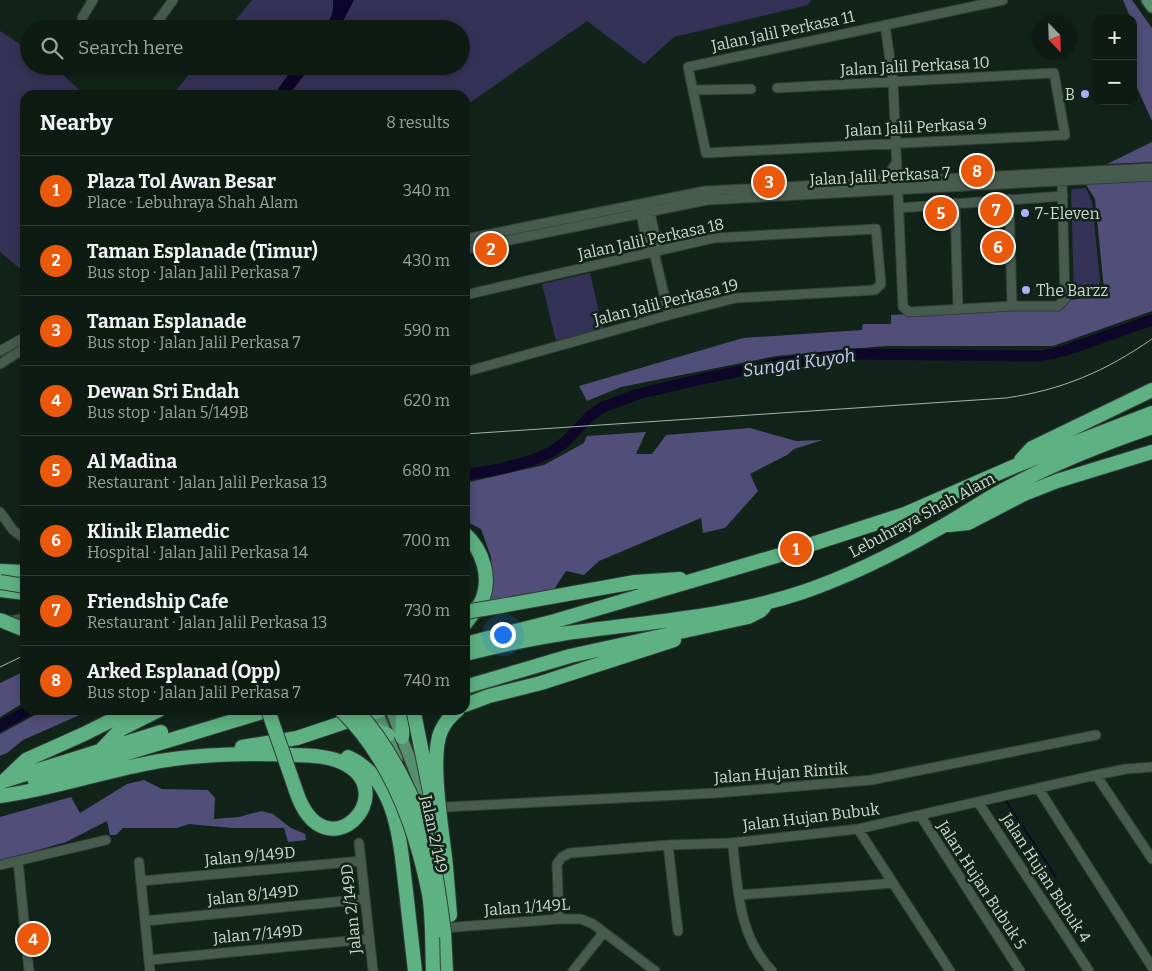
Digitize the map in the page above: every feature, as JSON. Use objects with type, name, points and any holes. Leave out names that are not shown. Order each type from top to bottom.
[{"type":"highway","points":[[1015,466],[1032,448],[1152,390]]},
{"type":"highway","name":"Lebuhraya Shah Alam","points":[[470,643],[555,621],[709,576],[905,514],[1015,466],[1152,413]]},
{"type":"highway","name":"Lebuhraya Shah Alam","points":[[470,653],[526,640],[693,617],[767,602],[803,592],[850,573],[909,545],[996,494],[1060,463],[1152,427]]},
{"type":"highway","points":[[943,526],[968,523],[1024,494],[1080,474],[1152,452]]},
{"type":"highway","points":[[470,540],[480,553],[487,577],[482,601],[470,617]]},
{"type":"highway","points":[[0,572],[20,573]]},
{"type":"highway","points":[[470,611],[635,582],[709,576]]},
{"type":"highway","points":[[0,582],[20,584]]},
{"type":"highway","points":[[0,590],[20,593]]},
{"type":"highway","points":[[470,686],[570,656],[748,617],[760,611],[767,602]]},
{"type":"highway","points":[[0,621],[20,628]]},
{"type":"highway","points":[[470,703],[541,683],[674,640],[688,635],[698,627]]},
{"type":"highway","points":[[1,788],[26,760],[122,715]]},
{"type":"highway","points":[[101,750],[121,729],[149,715]]},
{"type":"highway","points":[[1,788],[101,750],[219,715]]},
{"type":"highway","points":[[1,788],[252,715]]},
{"type":"highway","points":[[1,788],[26,792],[120,769],[200,756],[256,754],[299,755],[339,761],[353,770],[362,782],[365,800],[356,820],[345,827],[333,828],[319,824],[307,814],[300,802],[296,790],[271,715]]},
{"type":"highway","points":[[344,715],[381,763],[404,809],[418,850],[429,896],[433,971]]},
{"type":"highway","points":[[360,715],[390,756],[418,813],[430,848],[444,930],[447,971]]},
{"type":"highway","points":[[161,761],[172,754],[198,750],[237,748],[297,738],[363,715]]},
{"type":"highway","points":[[337,724],[367,726],[395,736],[404,715]]},
{"type":"highway","points":[[414,715],[446,866]]},
{"type":"highway","points":[[444,930],[450,915],[436,772],[436,749],[440,732],[452,715]]},
{"type":"highway","points":[[299,755],[319,751],[345,756],[365,768],[385,794],[394,816],[401,846],[415,971]]},
{"type":"main road","points":[[1147,0],[1152,7]]},
{"type":"main road","name":"Jalan 2/149","points":[[381,715],[395,736],[421,787],[439,855],[444,930]]},
{"type":"main road","name":"Jalan 2/149","points":[[392,715],[395,736],[422,842],[430,907],[433,971]]},
{"type":"street","points":[[83,20],[82,18],[93,0]]},
{"type":"street","points":[[159,20],[173,0]]},
{"type":"street","name":"Jalan Jalil Perkasa 11","points":[[693,90],[688,67],[1003,0]]},
{"type":"street","points":[[885,25],[893,82],[903,307],[909,312],[1012,306],[1058,306],[1065,299],[1062,181]]},
{"type":"street","name":"Jalan Jalil Perkasa 10","points":[[777,88],[1054,73]]},
{"type":"street","name":"Jalan Jalil Perkasa 9","points":[[693,90],[706,153],[1065,135],[1054,73]]},
{"type":"street","points":[[693,90],[751,89]]},
{"type":"street","points":[[897,162],[903,174],[914,185],[905,198],[910,207]]},
{"type":"street","points":[[897,162],[879,188],[899,205],[910,207],[1062,196]]},
{"type":"street","name":"Jalan Jalil Perkasa 7","points":[[470,238],[645,207],[707,200],[1152,168]]},
{"type":"street","name":"Jalan Jalil Perkasa 7","points":[[914,185],[1062,181],[1152,176]]},
{"type":"street","points":[[1009,199],[1012,306]]},
{"type":"street","points":[[955,203],[958,309]]},
{"type":"street","points":[[645,207],[668,315]]},
{"type":"street","name":"Jalan Jalil Perkasa 7","points":[[470,249],[645,207]]},
{"type":"street","name":"Jalan Jalil Perkasa 18","points":[[470,294],[714,238],[876,229]]},
{"type":"street","name":"Jalan Jalil Perkasa 19","points":[[470,371],[668,315],[736,298],[875,290],[881,284],[876,229]]},
{"type":"street","points":[[0,351],[20,340]]},
{"type":"street","points":[[0,364],[20,351]]},
{"type":"street","points":[[0,512],[13,530],[20,536]]},
{"type":"street","points":[[0,621],[20,619]]},
{"type":"street","name":"Jalan Hujan Rintik","points":[[421,787],[429,798],[446,807],[706,793],[848,783],[1096,735]]},
{"type":"street","name":"Jalan Hujan Bubuk","points":[[559,918],[557,864],[562,857],[570,853],[668,845],[730,843],[858,829],[1096,775],[1126,769],[1152,767]]},
{"type":"street","points":[[1096,775],[1152,859]]},
{"type":"street","points":[[1038,788],[1152,967]]},
{"type":"street","name":"Jalan Hujan Bubuk 4","points":[[978,802],[1089,971]]},
{"type":"street","name":"Jalan Hujan Rintik","points":[[433,833],[448,814],[465,806]]},
{"type":"street","name":"Jalan Hujan Bubuk 5","points":[[920,815],[1020,971]]},
{"type":"street","points":[[858,829],[950,971]]},
{"type":"street","points":[[0,865],[106,840]]},
{"type":"street","name":"Jalan 2/149D","points":[[359,843],[373,971]]},
{"type":"street","points":[[730,843],[733,847],[739,895],[746,929],[758,954],[772,971]]},
{"type":"street","points":[[668,845],[678,931]]},
{"type":"street","points":[[18,861],[29,971]]},
{"type":"street","name":"Jalan 9/149D","points":[[141,881],[361,861]]},
{"type":"street","points":[[139,862],[150,971]]},
{"type":"street","points":[[739,895],[892,882]]},
{"type":"street","name":"Jalan 8/149D","points":[[145,922],[365,899]]},
{"type":"street","name":"Jalan 1/149L","points":[[444,930],[559,918],[581,919],[593,924],[652,970]]},
{"type":"street","points":[[573,971],[604,932]]},
{"type":"street","name":"Jalan 7/149D","points":[[149,960],[369,939]]},
{"type":"shaded area","points":[[252,0],[811,0],[808,5],[674,37],[644,64],[587,21],[470,103],[470,90],[176,90],[189,75],[470,75],[470,20],[235,20]]},
{"type":"shaded area","points":[[333,0],[354,0],[344,20],[329,20],[333,8]]},
{"type":"shaded area","points":[[1123,0],[1132,0],[1152,28],[1152,121],[1137,88],[1137,15],[1129,15]]},
{"type":"shaded area","points":[[0,31],[20,44],[20,75],[63,75],[79,90],[20,90],[20,269],[0,252]]},
{"type":"shaded area","points":[[288,75],[304,75],[293,90],[277,90]]},
{"type":"shaded area","points":[[1152,142],[1152,162],[1107,164]]},
{"type":"shaded area","points":[[1152,180],[1152,311],[1053,346],[885,346],[776,356],[621,387],[587,401],[579,386],[743,338],[862,330],[863,324],[891,324],[891,315],[1065,307],[1069,300],[1095,297],[1104,289],[1095,199],[1085,183]]},
{"type":"shaded area","points":[[1086,188],[1092,202],[1100,281],[1099,288],[1091,294],[1074,295],[1071,189]]},
{"type":"shaded area","points":[[590,273],[603,329],[556,341],[542,284]]},
{"type":"shaded area","points":[[750,428],[796,441],[823,440],[794,449],[787,455],[750,474],[758,491],[725,528],[703,533],[701,518],[599,561],[584,575],[566,571],[551,594],[485,603],[492,584],[491,557],[481,529],[470,524],[470,482],[544,465],[584,443],[587,436],[646,432],[636,454],[652,454],[666,435]]},
{"type":"shaded area","points":[[20,673],[20,705],[0,717],[0,683]]},
{"type":"shaded area","points":[[35,715],[80,715],[23,740],[7,753],[0,756],[0,734]]},
{"type":"shaded area","points":[[144,780],[162,789],[208,790],[215,798],[214,819],[239,817],[261,811],[273,814],[291,828],[305,834],[306,840],[288,842],[284,828],[232,828],[189,824],[177,828],[123,828],[116,835],[110,835],[107,821],[66,842],[0,861],[0,817],[71,797],[80,813],[127,784]]},
{"type":"waterway","name":"Sungai Kuyoh","points":[[470,474],[500,469],[533,460],[551,452],[565,442],[591,415],[603,407],[638,394],[706,378],[781,363],[851,354],[1041,356],[1064,351],[1152,320]]},
{"type":"waterway","name":"Sungai Kuyoh","points":[[0,726],[20,715]]},
{"type":"waterway","points":[[1006,801],[1056,877]]},
{"type":"tram line","points":[[470,434],[1006,398],[1046,390],[1083,378],[1118,361],[1152,339]]},
{"type":"tram line","points":[[0,667],[20,657]]},
{"type":"place","name":"B","points":[[1085,94]]},
{"type":"place","name":"Arked Esplanad (Opp)","points":[[977,171]]},
{"type":"place","name":"Taman Esplanade","points":[[769,182]]},
{"type":"place","name":"Friendship Cafe","points":[[996,210]]},
{"type":"place","name":"Al Madina","points":[[941,213]]},
{"type":"place","name":"7-Eleven","points":[[1025,213]]},
{"type":"place","name":"Klinik Elamedic","points":[[998,247]]},
{"type":"place","name":"Taman Esplanade (Timur)","points":[[491,249]]},
{"type":"place","name":"The Barzz","points":[[1026,290]]},
{"type":"place","name":"Plaza Tol Awan Besar","points":[[796,549]]},
{"type":"place","name":"Dewan Sri Endah","points":[[33,939]]}]
